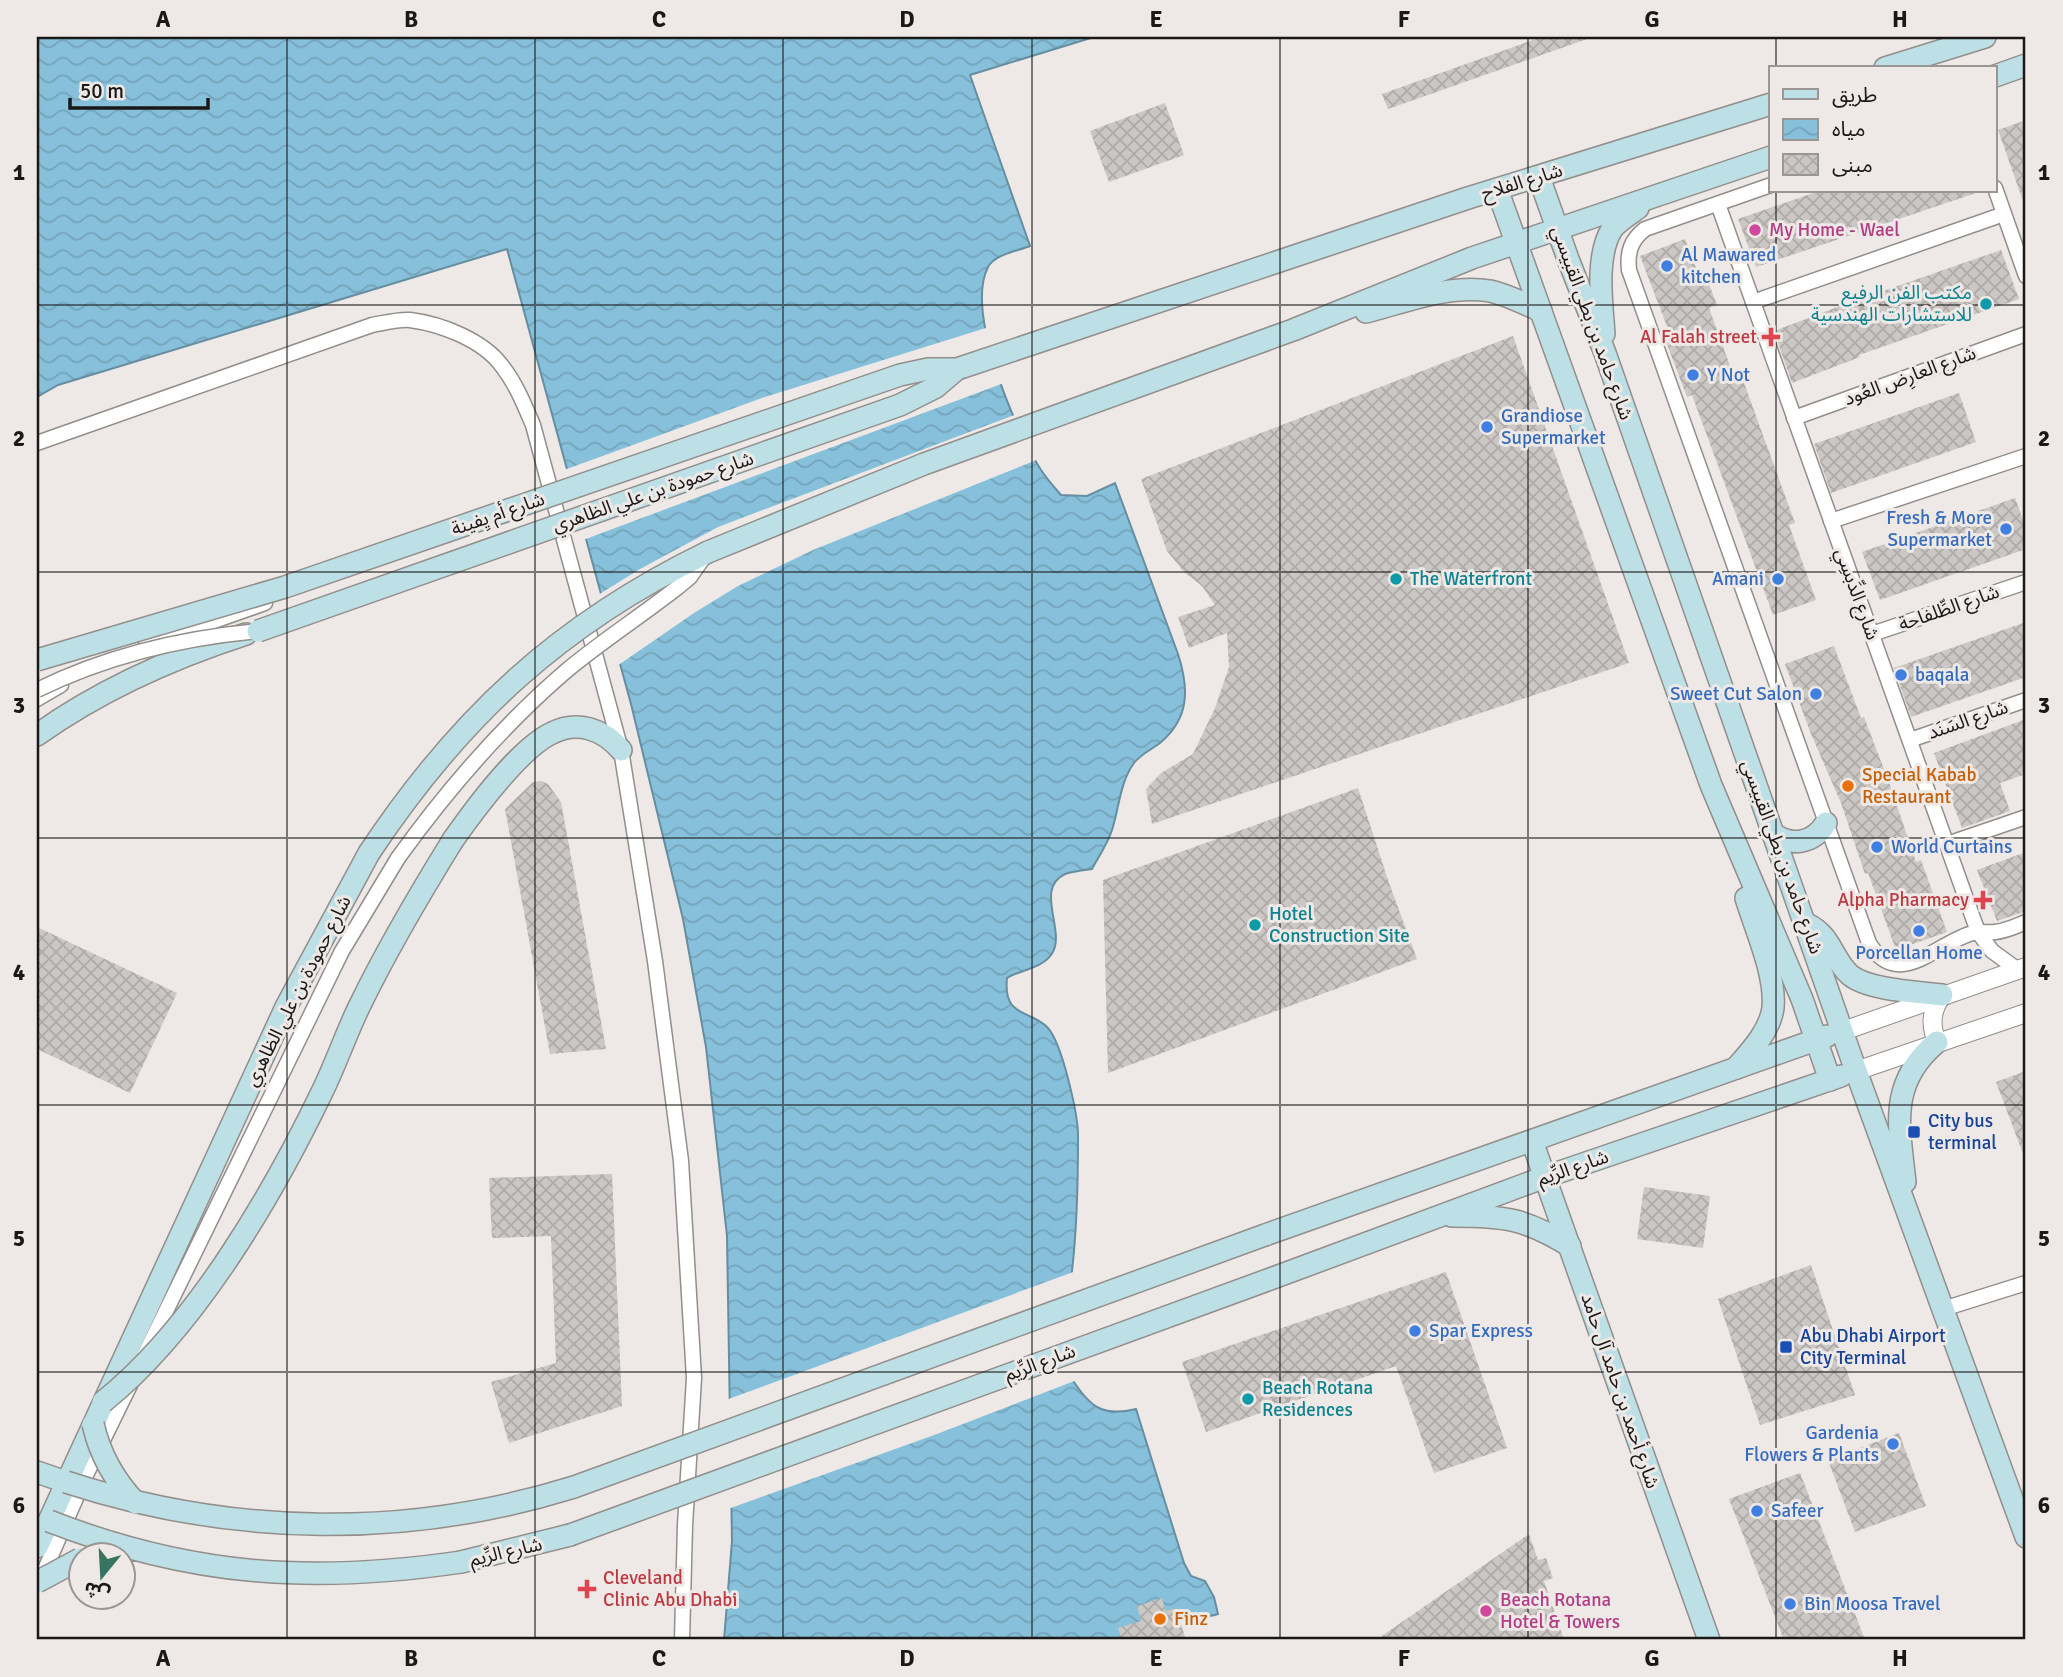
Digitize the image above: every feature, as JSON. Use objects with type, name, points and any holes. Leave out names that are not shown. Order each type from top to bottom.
[{"type":"main road","points":[[1891,66],[1985,37]]},
{"type":"main road","points":[[1996,76],[2026,65]]},
{"type":"main road","name":"شارع الفلاح","points":[[1274,262],[1769,105]]},
{"type":"main road","points":[[1293,330],[1472,258],[1769,157]]},
{"type":"main road","name":"شارع حامد بن بطي القبيسي","points":[[1539,177],[1605,353],[1856,1071],[2026,1537]]},
{"type":"main road","name":"شارع حامد بن بطي القبيسي","points":[[1497,189],[1711,786],[1802,999],[1830,1080]]},
{"type":"main road","points":[[1605,353],[1601,277],[1608,240],[1613,228],[1652,198]]},
{"type":"main road","name":"شارع حمودة بن علي الظاهري","points":[[37,735],[78,709],[148,672],[208,647],[900,405],[925,394],[957,369],[1274,262]]},
{"type":"main road","points":[[1293,330],[1453,290],[1490,291],[1541,311]]},
{"type":"main road","name":"شارع حمودة بن علي الظاهري","points":[[37,1547],[43,1518],[76,1478],[103,1402],[286,1007],[341,902],[392,818],[461,732],[525,669],[590,619],[628,594],[708,552],[924,464],[1293,330]]},
{"type":"main road","name":"شارع أم يِفينة","points":[[37,660],[285,587],[900,375],[928,369],[957,369]]},
{"type":"main road","points":[[103,1402],[148,1362],[168,1340],[258,1210],[302,1133],[377,970],[402,924],[453,841],[501,779],[544,738],[564,728],[586,727],[605,735],[621,750]]},
{"type":"main road","points":[[1711,786],[1772,981],[1773,1010],[1755,1046],[1735,1070]]},
{"type":"main road","points":[[1772,833],[1779,839],[1797,843],[1814,837],[1826,824]]},
{"type":"main road","points":[[1806,923],[1825,937],[1851,976],[1871,984],[1942,995]]},
{"type":"main road","name":"شارع الرِّيم","points":[[37,1472],[76,1478],[136,1503],[230,1520],[326,1525],[422,1520],[516,1503],[574,1487],[1265,1235],[1843,1031]]},
{"type":"main road","points":[[1909,1216],[1898,1124],[1899,1102],[1912,1069],[1937,1042]]},
{"type":"main road","name":"شارع الرِّيم","points":[[136,1551],[229,1569],[327,1574],[437,1566],[549,1542],[1436,1216],[1856,1071]]},
{"type":"main road","name":"شارع أحمد بن حامد آل حامد","points":[[1532,1141],[1628,1418],[1709,1640]]},
{"type":"main road","points":[[1436,1216],[1490,1216],[1522,1221],[1570,1246]]},
{"type":"main road","points":[[93,1424],[100,1450],[111,1473],[136,1503]]},
{"type":"main road","name":"شارع الرِّيم","points":[[43,1518],[105,1540]]},
{"type":"main road","points":[[37,1582],[66,1566]]},
{"type":"street","points":[[1769,187],[1645,229],[1635,236],[1630,247],[1629,270],[1826,824],[1875,953],[1885,962],[1897,965],[1912,963],[1966,936],[1978,932],[2001,931],[2026,922]]},
{"type":"street","points":[[1996,191],[2026,276]]},
{"type":"street","name":"شارع الدِّبسِي","points":[[1718,204],[1978,932],[1992,951],[2022,968]]},
{"type":"street","points":[[1753,302],[2004,214]]},
{"type":"street","points":[[37,443],[372,325],[408,320],[444,328],[477,345],[501,364],[517,389],[533,425],[621,750],[655,961],[681,1161],[694,1378],[682,1640]]},
{"type":"street","name":"شارع العارِض العُود","points":[[1794,418],[2026,334]]},
{"type":"street","points":[[1831,521],[2026,456]]},
{"type":"street","name":"شارع حمودة بن علي الظاهري","points":[[37,699],[89,671],[171,636],[555,503]]},
{"type":"street","name":"شارع حمودة بن علي الظاهري","points":[[76,1478],[342,951],[398,858],[452,786],[513,720],[597,646],[690,577],[708,552]]},
{"type":"street","name":"شارع الطِّلفاحة","points":[[1872,634],[2026,582]]},
{"type":"street","points":[[37,690],[69,675],[143,650],[207,637],[258,631]]},
{"type":"street","name":"شارع السَنَد","points":[[1910,740],[2026,700]]},
{"type":"street","points":[[1947,844],[2026,817]]},
{"type":"street","name":"شارع الرِّيم","points":[[1843,1031],[2022,968]]},
{"type":"street","points":[[1937,1042],[1932,1018],[1942,995]]},
{"type":"street","name":"شارع الرِّيم","points":[[1856,1071],[2026,1013]]},
{"type":"street","points":[[1943,1309],[2026,1283]]},
{"type":"street","points":[[37,1590],[76,1478]]},
{"type":"water","points":[[37,37],[1094,37],[970,75],[1030,246],[1001,256],[988,267],[983,287],[983,312],[996,370],[1007,400],[1030,452],[1048,480],[1061,495],[1087,496],[1115,483],[1178,654],[1184,679],[1184,702],[1182,713],[1170,733],[1140,757],[1129,770],[1110,835],[1092,869],[1065,874],[1056,881],[1051,900],[1056,935],[1051,955],[1042,963],[1007,978],[1007,991],[1013,1006],[1040,1021],[1053,1035],[1069,1080],[1076,1114],[1078,1155],[1075,1238],[1072,1271],[1059,1340],[1060,1361],[1085,1397],[1098,1408],[1114,1412],[1136,1409],[1184,1563],[1191,1576],[1205,1581],[1214,1597],[1218,1614],[1167,1621],[1151,1631],[1146,1640],[724,1640],[732,1541],[727,1236],[706,1047],[683,919],[631,704],[507,249],[58,385],[37,397]]},
{"type":"pier","points":[[989,327],[1004,383],[583,540],[564,470],[765,397]]},
{"type":"pier","points":[[1017,414],[1039,459],[813,550],[738,586],[617,666],[598,595],[718,527]]},
{"type":"pier","points":[[1076,1271],[1065,1324],[1064,1361],[1077,1380],[937,1434],[728,1509],[726,1400]]},
{"type":"building","points":[[1541,37],[1587,39],[1388,109],[1382,94]]},
{"type":"building","points":[[1165,103],[1184,155],[1109,182],[1090,131]]},
{"type":"building","points":[[2026,120],[2026,203],[2024,204],[1998,130]]},
{"type":"building","points":[[1816,192],[1976,193],[1756,267],[1738,219]]},
{"type":"building","points":[[1685,239],[1701,281],[1707,279],[1717,305],[1709,308],[1737,385],[1744,383],[1795,523],[1789,525],[1816,600],[1773,615],[1692,395],[1687,397],[1662,331],[1668,329],[1640,256]]},
{"type":"building","points":[[2001,250],[2019,299],[1859,355],[1860,357],[1792,383],[1774,331]]},
{"type":"building","name":"The Waterfront","points":[[1513,336],[1629,663],[1152,824],[1146,789],[1161,773],[1193,754],[1215,708],[1229,667],[1227,633],[1189,648],[1178,617],[1215,605],[1202,586],[1184,572],[1167,551],[1141,479]]},
{"type":"building","points":[[1959,393],[1976,442],[1831,493],[1814,444]]},
{"type":"building","points":[[2015,498],[2026,528],[2026,549],[1880,600],[1862,552]]},
{"type":"building","points":[[2026,622],[2026,677],[1911,717],[1894,668]]},
{"type":"building","points":[[1834,646],[1890,785],[1916,862],[1921,860],[1947,932],[1896,950],[1785,664]]},
{"type":"building","points":[[2026,719],[2026,774],[2000,783],[2010,811],[1962,828],[1934,753]]},
{"type":"building","points":[[533,782],[548,784],[561,802],[606,1049],[550,1054],[505,809]]},
{"type":"building","name":"Hotel Construction Site","points":[[1358,788],[1417,959],[1108,1073],[1103,880]]},
{"type":"building","points":[[2026,852],[2026,911],[1997,921],[1977,870]]},
{"type":"building","points":[[37,927],[177,993],[130,1093],[37,1049]]},
{"type":"building","points":[[2026,1071],[2026,1159],[2025,1159],[1996,1082]]},
{"type":"building","points":[[612,1174],[622,1406],[509,1443],[491,1382],[556,1363],[551,1236],[492,1238],[489,1178]]},
{"type":"building","points":[[1644,1187],[1710,1196],[1703,1248],[1637,1239]]},
{"type":"building","name":"Abu Dhabi Airport City Terminal","points":[[1811,1265],[1855,1395],[1760,1425],[1718,1299]]},
{"type":"building","name":"Beach Rotana Residences","points":[[1446,1272],[1507,1448],[1434,1473],[1396,1366],[1206,1432],[1182,1362]]},
{"type":"building","points":[[1899,1433],[1926,1506],[1855,1532],[1828,1460]]},
{"type":"building","points":[[1800,1473],[1864,1637],[1854,1640],[1784,1640],[1729,1499]]},
{"type":"building","name":"Beach Rotana Hotel & Towers","points":[[1529,1534],[1538,1560],[1546,1558],[1553,1578],[1544,1581],[1564,1640],[1376,1640]]},
{"type":"building","name":"Finz","points":[[1162,1598],[1166,1611],[1176,1608],[1186,1640],[1122,1640],[1118,1628],[1141,1621],[1137,1606]]},
{"type":"place","name":"My Home - Wael","points":[[1755,230]]},
{"type":"place","name":"Al Mawared kitchen","points":[[1667,266]]},
{"type":"place","name":"مكتب الفن الرفيع للاستشارات الهندسية","points":[[1986,304]]},
{"type":"place","name":"Al Falah street","points":[[1771,337]]},
{"type":"place","name":"Y Not","points":[[1693,375]]},
{"type":"place","name":"Grandiose Supermarket","points":[[1487,427]]},
{"type":"place","name":"Fresh & More Supermarket","points":[[2006,529]]},
{"type":"place","name":"The Waterfront","points":[[1396,579]]},
{"type":"place","name":"Amani","points":[[1778,579]]},
{"type":"place","name":"baqala","points":[[1901,675]]},
{"type":"place","name":"Sweet Cut Salon","points":[[1816,694]]},
{"type":"place","name":"Special Kabab Restaurant","points":[[1848,786]]},
{"type":"place","name":"World Curtains","points":[[1877,847]]},
{"type":"place","name":"Alpha Pharmacy","points":[[1983,900]]},
{"type":"place","name":"Hotel Construction Site","points":[[1255,925]]},
{"type":"place","name":"Porcellan Home","points":[[1919,931]]},
{"type":"place","name":"City bus terminal","points":[[1914,1132]]},
{"type":"place","name":"Spar Express","points":[[1415,1331]]},
{"type":"place","name":"Abu Dhabi Airport City Terminal","points":[[1786,1347]]},
{"type":"place","name":"Beach Rotana Residences","points":[[1248,1399]]},
{"type":"place","name":"Gardenia Flowers & Plants","points":[[1893,1444]]},
{"type":"place","name":"Safeer","points":[[1757,1511]]},
{"type":"place","name":"Cleveland Clinic Abu Dhabi","points":[[587,1589]]},
{"type":"place","name":"Bin Moosa Travel","points":[[1790,1604]]},
{"type":"place","name":"Beach Rotana Hotel & Towers","points":[[1486,1611]]},
{"type":"place","name":"Finz","points":[[1160,1619]]}]
